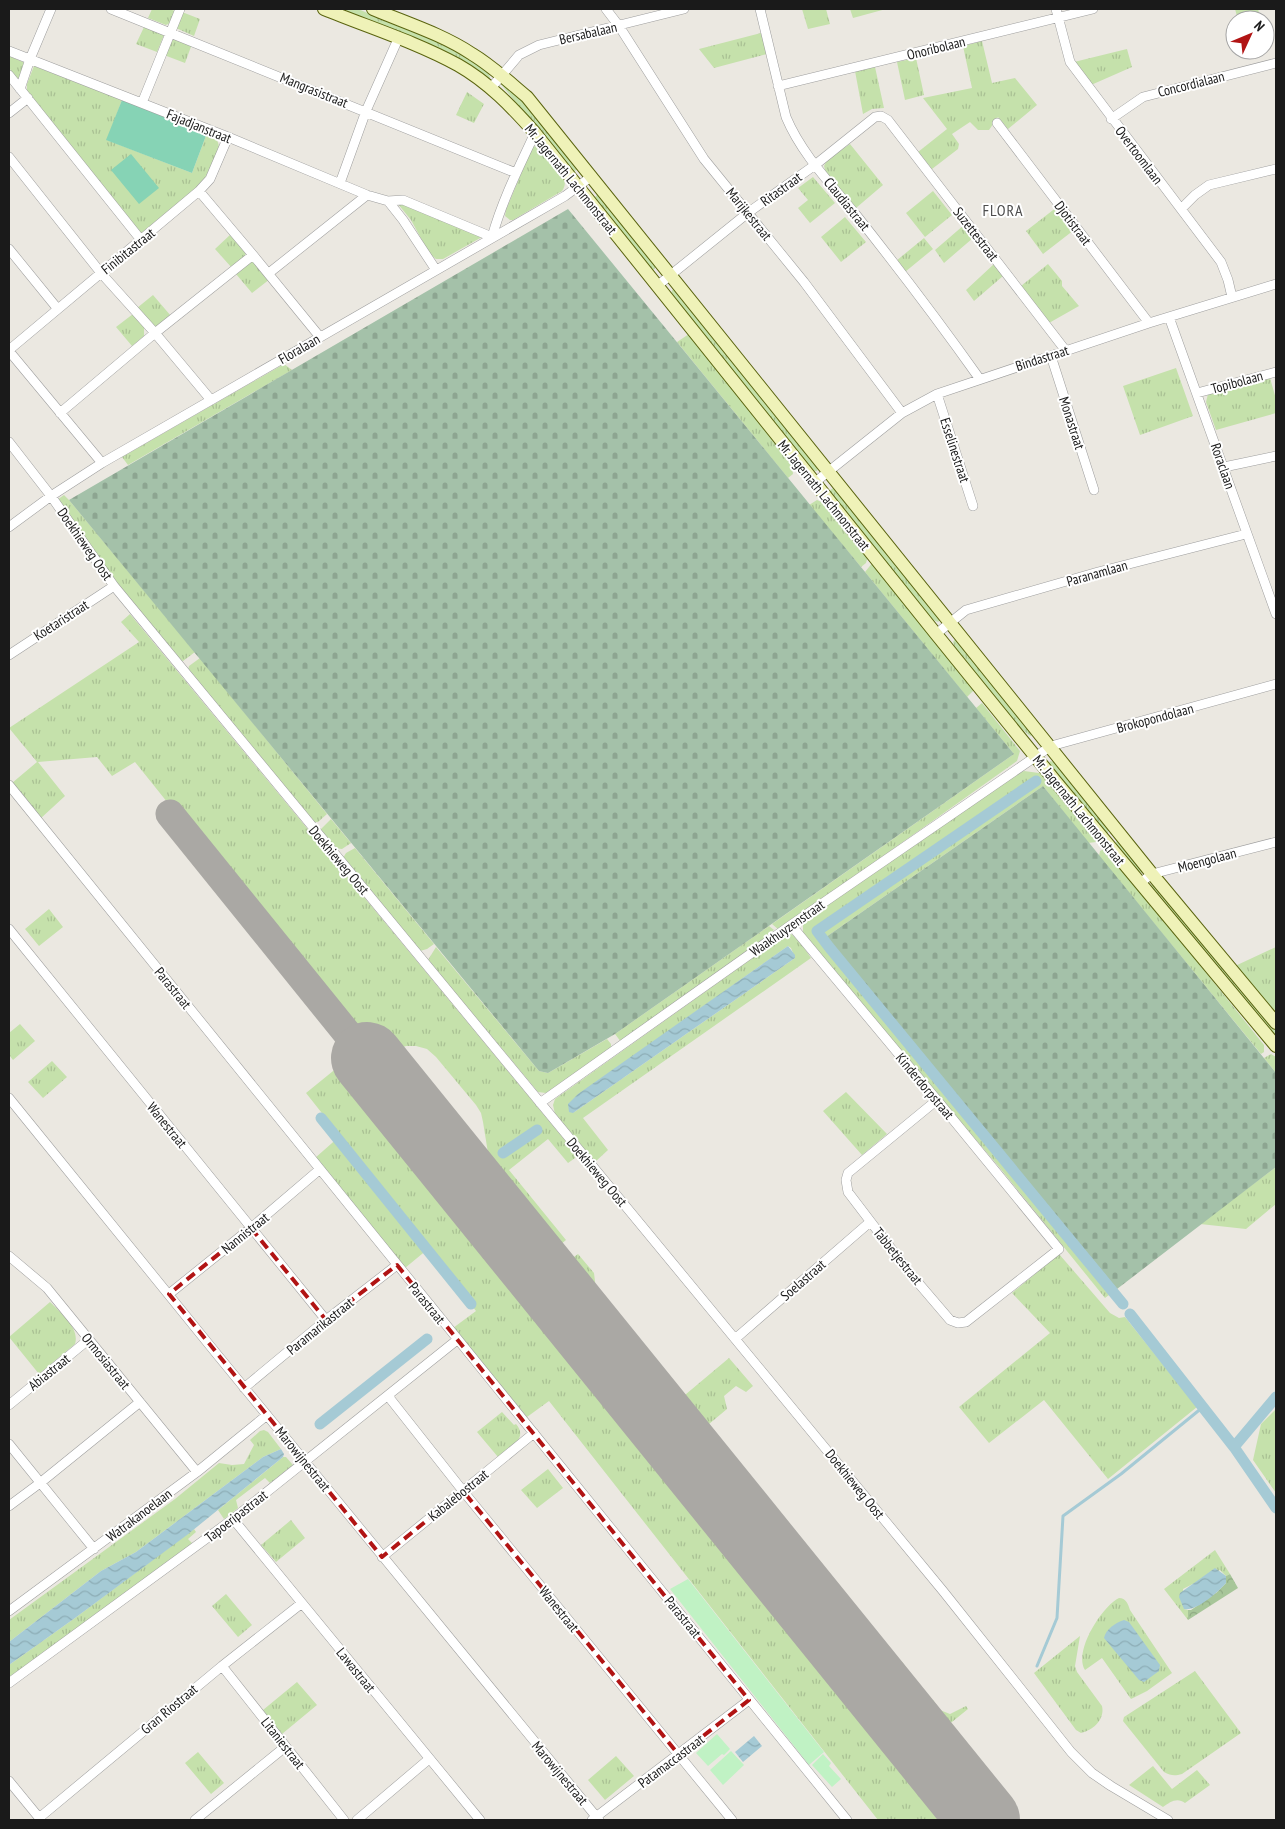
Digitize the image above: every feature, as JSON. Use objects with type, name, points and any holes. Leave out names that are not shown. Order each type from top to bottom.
[{"type":"main road","name":"Mr. Jagernath Lachmonstraat","points":[[324,9],[458,65],[491,88],[513,108],[1035,756],[1275,1043]]},
{"type":"main road","name":"Mr. Jagernath Lachmonstraat","points":[[373,9],[471,53],[502,75],[527,97],[1152,874],[1276,1023]]},
{"type":"street","points":[[20,89],[30,59],[51,9]]},
{"type":"street","name":"Mangrasistraat","points":[[111,9],[516,173]]},
{"type":"street","points":[[142,103],[180,9]]},
{"type":"street","name":"Marijkestraat","points":[[606,9],[619,26],[704,159],[804,282],[902,412]]},
{"type":"street","name":"Bersabalaan","points":[[491,88],[519,55],[538,45],[684,9]]},
{"type":"street","name":"Claudiastraat","points":[[760,9],[786,117],[792,132],[815,164],[900,270],[979,378]]},
{"type":"street","name":"Onoribolaan","points":[[778,86],[1057,13],[1092,9]]},
{"type":"street","name":"Overtoomlaan","points":[[1057,13],[1070,62],[1221,262],[1232,297]]},
{"type":"street","points":[[340,183],[366,111],[398,39]]},
{"type":"street","name":"Fajadjanstraat","points":[[9,51],[228,137],[367,195],[388,200],[403,200],[492,238]]},
{"type":"street","name":"Concordialaan","points":[[1111,118],[1143,97],[1276,63]]},
{"type":"street","points":[[9,75],[141,240]]},
{"type":"street","points":[[9,113],[28,98]]},
{"type":"street","name":"Ritastraat","points":[[657,286],[749,212],[875,117],[884,117]]},
{"type":"street","name":"Suzettestraat","points":[[884,117],[1066,350]]},
{"type":"street","name":"Djotistraat","points":[[997,123],[1149,323]]},
{"type":"street","points":[[492,238],[496,222],[516,173],[535,133]]},
{"type":"street","name":"Finibitastraat","points":[[9,350],[199,191],[210,178],[228,137]]},
{"type":"street","points":[[9,157],[101,272],[155,332],[211,400]]},
{"type":"street","points":[[1180,209],[1195,195],[1209,186],[1276,169]]},
{"type":"street","name":"Floralaan","points":[[9,527],[51,496],[102,463],[565,196],[592,176]]},
{"type":"street","points":[[199,191],[320,336]]},
{"type":"street","points":[[269,273],[367,195]]},
{"type":"street","points":[[388,200],[436,270]]},
{"type":"street","points":[[9,249],[57,308]]},
{"type":"street","points":[[60,413],[155,332],[253,254]]},
{"type":"street","name":"Bindastraat","points":[[814,483],[902,412],[937,394],[979,378],[1276,284]]},
{"type":"street","name":"Roraclaan","points":[[1169,317],[1198,393],[1246,534],[1276,614]]},
{"type":"street","points":[[9,350],[102,463]]},
{"type":"street","name":"Monastraat","points":[[1051,356],[1094,490]]},
{"type":"street","name":"Topibolaan","points":[[1198,393],[1276,372]]},
{"type":"street","name":"Esselinestraat","points":[[937,394],[973,506]]},
{"type":"street","name":"Doekhieweg Oost","points":[[9,442],[51,496],[114,586],[943,1591],[1070,1752],[1111,1786],[1168,1820]]},
{"type":"street","points":[[1224,468],[1276,456]]},
{"type":"street","name":"Paranamlaan","points":[[936,634],[966,610],[1098,572],[1246,534]]},
{"type":"street","name":"Koetaristraat","points":[[9,655],[114,586]]},
{"type":"street","name":"Brokopondolaan","points":[[1035,756],[1050,746],[1276,684]]},
{"type":"street","name":"Waakhuyzenstraat","points":[[540,1103],[790,925],[1035,756]]},
{"type":"street","name":"Parastraat","points":[[9,785],[847,1820]]},
{"type":"street","name":"Moengolaan","points":[[1140,883],[1152,874],[1276,842]]},
{"type":"street","name":"Kinderdorpstraat","points":[[790,925],[1059,1249]]},
{"type":"street","name":"Wanestraat","points":[[9,929],[326,1320]]},
{"type":"street","name":"Marowijnestraat","points":[[9,1098],[596,1819]]},
{"type":"street","name":"Tabbetjestraat","points":[[937,1100],[848,1173],[846,1180],[848,1192],[909,1272],[950,1320],[958,1323],[966,1322],[1059,1249]]},
{"type":"street","name":"Nannistraat","points":[[169,1294],[319,1170]]},
{"type":"street","name":"Soelastraat","points":[[735,1339],[870,1222]]},
{"type":"street","name":"Ormosiastraat","points":[[9,1256],[47,1288],[197,1472]]},
{"type":"street","name":"Paramarikastraat","points":[[244,1388],[326,1320],[397,1265]]},
{"type":"street","name":"Abiastraat","points":[[9,1405],[88,1340]]},
{"type":"street","name":"Tapoeripastraat","points":[[9,1683],[233,1519],[457,1340]]},
{"type":"street","name":"Wanestraat","points":[[388,1396],[463,1491],[732,1820]]},
{"type":"street","points":[[9,1506],[140,1402]]},
{"type":"street","name":"Watrakanoelaan","points":[[9,1611],[197,1472],[267,1415]]},
{"type":"street","name":"Kabalebostraat","points":[[382,1557],[534,1433]]},
{"type":"street","points":[[9,1444],[94,1549]]},
{"type":"street","name":"Lawastraat","points":[[233,1519],[480,1820]]},
{"type":"street","name":"Gran Riostraat","points":[[40,1819],[222,1666],[302,1603]]},
{"type":"street","name":"Litaniestraat","points":[[222,1666],[344,1820]]},
{"type":"street","name":"Patamaccastraat","points":[[596,1819],[749,1700]]},
{"type":"street","points":[[195,1820],[285,1747]]},
{"type":"street","points":[[357,1820],[429,1759]]},
{"type":"street","points":[[9,1781],[40,1819]]},
{"type":"highlighted area","points":[[251,1228],[326,1320],[397,1265],[749,1700],[679,1755],[463,1491],[382,1557],[169,1294]]},
{"type":"green space","points":[[152,9],[176,11],[170,23],[166,25],[148,18]]},
{"type":"green space","points":[[337,9],[358,9],[433,40],[471,60],[489,73],[490,78],[489,80]]},
{"type":"green space","points":[[802,9],[826,9],[830,24],[808,29]]},
{"type":"green space","points":[[850,9],[886,9],[853,18]]},
{"type":"green space","points":[[1235,9],[1258,10],[1235,10]]},
{"type":"green space","points":[[182,12],[200,19],[194,36],[176,28]]},
{"type":"green space","points":[[145,25],[164,35],[157,52],[136,44]]},
{"type":"green space","points":[[761,33],[767,54],[714,68],[699,49]]},
{"type":"green space","points":[[173,37],[192,44],[185,63],[164,55]]},
{"type":"green space","points":[[982,41],[992,83],[1015,78],[1037,105],[1008,129],[998,117],[989,130],[978,130],[970,122],[952,134],[959,144],[958,149],[932,169],[918,152],[947,129],[923,98],[972,88],[963,46]]},
{"type":"green space","points":[[1127,49],[1132,67],[1091,85],[1074,62]]},
{"type":"green space","points":[[9,56],[25,64],[20,79],[12,73]]},
{"type":"green space","points":[[916,58],[924,95],[905,100],[897,62]]},
{"type":"green space","points":[[34,66],[122,100],[107,140],[192,173],[207,133],[212,135],[217,140],[219,147],[209,172],[200,185],[140,234],[27,91],[27,84]]},
{"type":"green space","points":[[875,67],[884,108],[872,109],[863,114],[855,71]]},
{"type":"green space","points":[[500,83],[512,91],[542,122],[577,168],[574,173]]},
{"type":"green space","points":[[467,92],[484,104],[474,123],[456,115]]},
{"type":"green space","points":[[122,100],[207,133],[192,173],[106,140]]},
{"type":"green space","points":[[850,144],[883,185],[856,208],[826,173],[824,166],[827,160]]},
{"type":"green space","points":[[536,146],[563,177],[564,188],[562,191],[510,220],[505,216],[506,210],[532,147]]},
{"type":"green space","points":[[131,154],[159,188],[139,204],[111,170]]},
{"type":"green space","points":[[813,177],[835,203],[810,223],[798,208],[808,200],[798,188]]},
{"type":"green space","points":[[933,191],[952,215],[925,237],[906,213]]},
{"type":"green space","points":[[598,194],[655,265],[653,270],[594,198]]},
{"type":"green space","points":[[405,203],[482,237],[443,259],[436,259],[429,253],[411,220],[398,204]]},
{"type":"green space","points":[[1057,207],[1074,230],[1043,254],[1026,231]]},
{"type":"green space","points":[[568,209],[1014,754],[615,1034],[548,1073],[539,1071],[69,500]]},
{"type":"green space","points":[[845,217],[866,242],[841,262],[821,237]]},
{"type":"green space","points":[[964,225],[973,238],[944,263],[935,250]]},
{"type":"green space","points":[[231,234],[246,251],[245,257],[232,268],[215,249]]},
{"type":"green space","points":[[924,238],[933,249],[905,272],[896,261]]},
{"type":"green space","points":[[252,261],[270,279],[252,293],[236,274]]},
{"type":"green space","points":[[994,264],[1003,276],[974,301],[966,290]]},
{"type":"green space","points":[[1048,264],[1062,281],[1062,286],[1079,306],[1049,323],[1021,286]]},
{"type":"green space","points":[[672,290],[674,290],[818,468],[817,471],[812,471],[671,295]]},
{"type":"green space","points":[[153,295],[171,316],[156,327],[137,308]]},
{"type":"green space","points":[[133,314],[144,327],[144,336],[132,346],[116,327]]},
{"type":"green space","points":[[689,334],[792,465],[793,474],[788,478],[677,342]]},
{"type":"green space","points":[[284,364],[292,370],[128,465],[122,457]]},
{"type":"green space","points":[[1176,368],[1193,416],[1140,435],[1123,386]]},
{"type":"green space","points":[[1270,378],[1276,399],[1276,413],[1216,430],[1206,402],[1208,394]]},
{"type":"green space","points":[[833,488],[940,620],[938,622],[933,620],[926,612],[829,491]]},
{"type":"green space","points":[[64,495],[195,652],[183,661],[180,660],[64,519],[57,500]]},
{"type":"green space","points":[[817,500],[824,503],[868,556],[866,563],[861,567],[809,505]]},
{"type":"green space","points":[[873,562],[974,690],[967,697],[865,572]]},
{"type":"green space","points":[[130,614],[578,1156],[568,1163],[548,1139],[509,1170],[566,1240],[548,1255],[493,1184],[481,1113],[436,1057],[427,1049],[416,1046],[406,1046],[385,1054],[370,1042],[219,853],[212,858],[135,762],[112,776],[97,757],[38,762],[65,796],[40,819],[12,783],[37,762],[9,728],[139,642],[121,622]]},
{"type":"green space","points":[[956,638],[1031,736],[1016,723],[955,648],[953,642]]},
{"type":"green space","points":[[200,658],[327,814],[318,822],[314,822],[188,670],[189,666]]},
{"type":"green space","points":[[982,703],[1020,751],[1017,761],[779,930],[772,924],[1014,754],[976,708]]},
{"type":"green space","points":[[1050,761],[1054,762],[1109,828],[1108,833],[1106,833],[1049,764]]},
{"type":"green space","points":[[1024,771],[1039,773],[1041,771],[1097,838],[1096,842],[1088,843],[1043,786],[826,937],[1117,1289],[1105,1298],[999,1167],[803,935],[803,924],[806,920]]},
{"type":"green space","points":[[1043,786],[1276,1073],[1276,1167],[1117,1289],[826,937]]},
{"type":"green space","points":[[331,819],[351,843],[342,849],[334,848],[320,830]]},
{"type":"green space","points":[[1117,841],[1143,871],[1142,873],[1137,870],[1115,844]]},
{"type":"green space","points":[[355,848],[434,944],[420,951],[343,858],[346,853]]},
{"type":"green space","points":[[1106,848],[1264,1045],[1264,1052],[1261,1054],[1099,856],[1100,851]]},
{"type":"green space","points":[[1154,884],[1276,1029],[1276,1034],[1274,1034],[1151,886]]},
{"type":"green space","points":[[49,909],[63,927],[39,946],[25,929]]},
{"type":"green space","points":[[769,926],[774,930],[768,934],[769,937],[621,1042],[615,1034]]},
{"type":"green space","points":[[791,934],[798,939],[811,958],[583,1118],[608,1150],[595,1162],[555,1114],[553,1105],[555,1099],[782,937]],"holes":[[[788,946],[791,948],[795,958],[573,1113],[607,1075]]]},
{"type":"green space","points":[[436,947],[539,1071],[548,1073],[607,1039],[611,1044],[611,1048],[546,1093],[538,1092],[428,960]]},
{"type":"green space","points":[[1276,947],[1276,1013],[1235,966]]},
{"type":"green space","points":[[20,1024],[35,1041],[13,1060],[9,1055],[9,1033]]},
{"type":"green space","points":[[1271,1054],[1276,1057],[1276,1073],[1264,1058]]},
{"type":"green space","points":[[52,1061],[67,1077],[43,1098],[28,1082]]},
{"type":"green space","points":[[338,1067],[946,1820],[878,1820],[549,1401],[527,1417],[453,1328],[476,1311],[428,1249],[405,1268],[315,1158],[340,1136],[306,1093]]},
{"type":"green space","points":[[846,1092],[887,1134],[862,1155],[823,1111]]},
{"type":"green space","points":[[1276,1167],[1276,1204],[1246,1229],[1200,1224]]},
{"type":"green space","points":[[578,1254],[594,1273],[597,1298],[591,1308],[559,1268]]},
{"type":"green space","points":[[1059,1254],[1110,1313],[1119,1318],[1125,1317],[1197,1407],[1108,1479],[1044,1400],[989,1443],[959,1407],[1050,1333],[1012,1293]]},
{"type":"green space","points":[[50,1302],[72,1327],[76,1338],[75,1344],[39,1374],[9,1337]]},
{"type":"green space","points":[[729,1358],[753,1386],[746,1392],[736,1386],[724,1396],[727,1409],[697,1434],[673,1405]]},
{"type":"green space","points":[[1276,1409],[1276,1493],[1253,1460],[1261,1424]]},
{"type":"green space","points":[[502,1412],[514,1425],[516,1424],[520,1434],[516,1443],[498,1457],[477,1432]]},
{"type":"green space","points":[[260,1431],[268,1432],[281,1449],[263,1457],[136,1552],[101,1571],[9,1642],[9,1620],[175,1499],[219,1463],[244,1464],[254,1445],[250,1440]]},
{"type":"green space","points":[[283,1457],[286,1457],[293,1465],[270,1483],[265,1478],[236,1500],[238,1508],[224,1519],[218,1510]]},
{"type":"green space","points":[[548,1469],[563,1488],[537,1508],[521,1490]]},
{"type":"green space","points":[[291,1520],[305,1538],[276,1562],[261,1545]]},
{"type":"green space","points":[[194,1529],[196,1532],[188,1539],[193,1544],[9,1678],[9,1665]]},
{"type":"green space","points":[[1215,1550],[1230,1574],[1226,1576],[1220,1570],[1183,1589],[1184,1609],[1188,1610],[1188,1620],[1164,1589]]},
{"type":"green space","points":[[1230,1574],[1238,1588],[1188,1620],[1188,1610],[1191,1610],[1216,1593],[1226,1583],[1226,1576]]},
{"type":"green space","points":[[688,1579],[824,1752],[809,1765],[670,1589]]},
{"type":"green space","points":[[226,1594],[252,1625],[238,1637],[212,1606]]},
{"type":"green space","points":[[1119,1598],[1126,1602],[1172,1673],[1147,1691],[1131,1699],[1102,1658],[1085,1670],[1082,1662],[1086,1641],[1091,1630],[1105,1610]]},
{"type":"green space","points":[[1080,1636],[1075,1666],[1077,1672],[1102,1706],[1102,1715],[1098,1723],[1086,1732],[1081,1733],[1076,1730],[1034,1673]]},
{"type":"green space","points":[[902,1662],[924,1691],[910,1701],[888,1673]]},
{"type":"green space","points":[[1195,1671],[1241,1733],[1182,1774],[1171,1775],[1164,1772],[1123,1721],[1124,1717]]},
{"type":"green space","points":[[297,1682],[317,1705],[282,1734],[263,1710]]},
{"type":"green space","points":[[933,1700],[940,1710],[950,1714],[966,1706],[968,1709],[947,1726],[930,1724],[920,1709]]},
{"type":"green space","points":[[717,1734],[730,1749],[708,1766],[696,1753]]},
{"type":"green space","points":[[731,1751],[744,1765],[723,1785],[710,1770]]},
{"type":"green space","points":[[198,1752],[224,1783],[211,1794],[185,1763]]},
{"type":"green space","points":[[823,1754],[831,1763],[829,1766],[841,1779],[832,1787],[812,1765]]},
{"type":"green space","points":[[616,1756],[634,1776],[605,1800],[588,1780]]},
{"type":"green space","points":[[1153,1766],[1172,1789],[1197,1770],[1210,1785],[1185,1803],[1176,1800],[1163,1807],[1129,1785]]},
{"type":"water","points":[[788,946],[795,955],[795,958],[573,1113],[569,1112],[568,1104],[578,1094]]},
{"type":"water","points":[[281,1449],[284,1454],[283,1457],[187,1535],[9,1665],[9,1642],[101,1571],[136,1552],[263,1457]]},
{"type":"water","points":[[1215,1568],[1226,1576],[1226,1583],[1200,1604],[1184,1609],[1179,1597],[1180,1593]]},
{"type":"water","points":[[1124,1620],[1129,1622],[1160,1665],[1159,1671],[1144,1682],[1139,1680],[1104,1638],[1111,1627]]},
{"type":"water","points":[[754,1736],[762,1746],[743,1762],[735,1752]]},
{"type":"waterway","points":[[1036,781],[817,931],[1123,1304]]},
{"type":"waterway","points":[[321,1118],[471,1304]]},
{"type":"waterway","points":[[503,1153],[537,1130]]},
{"type":"waterway","points":[[1130,1314],[1234,1447],[1276,1508]]},
{"type":"waterway","points":[[320,1424],[427,1339]]},
{"type":"waterway","points":[[1234,1447],[1276,1397]]},
{"type":"waterway","points":[[1037,1666],[1057,1618],[1063,1516],[1121,1474],[1203,1407]]},
{"type":"taxiway","points":[[170,814],[367,1058]]},
{"type":"runway","points":[[367,1058],[984,1820]]},
{"type":"district","name":"FLORA","points":[[1003,210]]}]
